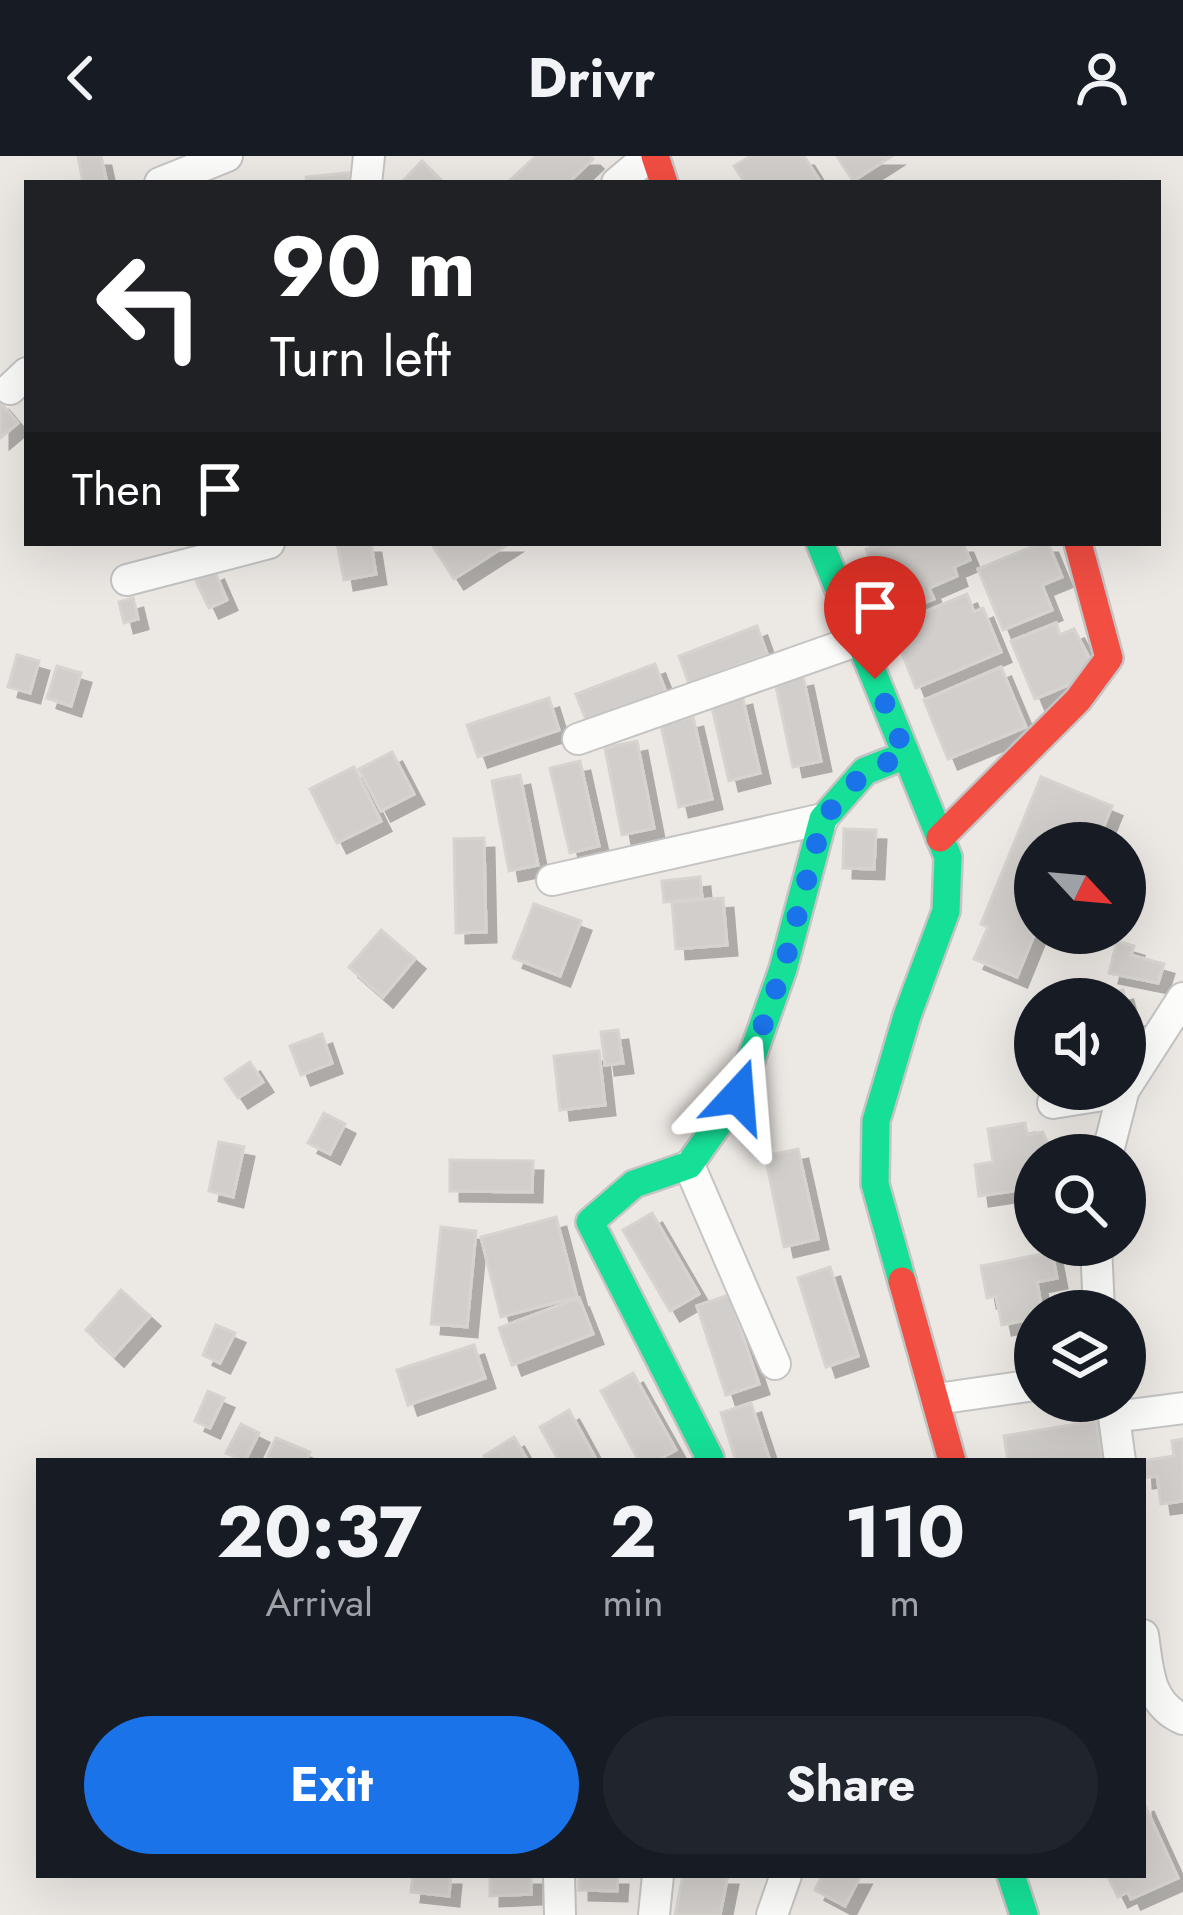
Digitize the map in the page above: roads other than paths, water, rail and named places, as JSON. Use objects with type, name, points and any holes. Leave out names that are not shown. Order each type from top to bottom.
[{"type":"street","points":[[167,180],[227,156]]},
{"type":"street","points":[[621,180],[652,156]]},
{"type":"street","points":[[127,580],[257,546]]},
{"type":"street","points":[[821,546],[948,857],[946,911],[907,1016],[876,1121],[875,1184],[951,1458]]},
{"type":"street","points":[[940,838],[1078,700],[1108,658],[1079,546]]},
{"type":"street","points":[[578,739],[860,640]]},
{"type":"street","points":[[710,1458],[590,1222],[634,1184],[688,1166],[738,1096],[783,969],[823,819],[865,771],[906,755]]},
{"type":"street","points":[[552,880],[823,819]]},
{"type":"street","points":[[1146,1056],[1183,998]]},
{"type":"street","points":[[688,1166],[775,1364]]},
{"type":"street","points":[[937,1400],[1014,1387]]},
{"type":"street","points":[[1146,1409],[1183,1408]]},
{"type":"street","points":[[1114,1422],[1120,1458]]},
{"type":"street","points":[[1146,1656],[1158,1702],[1183,1719]]},
{"type":"street","points":[[559,1878],[560,1915]]},
{"type":"street","points":[[654,1915],[658,1878]]},
{"type":"street","points":[[772,1915],[785,1878]]},
{"type":"street","points":[[1012,1878],[1024,1915]]}]
